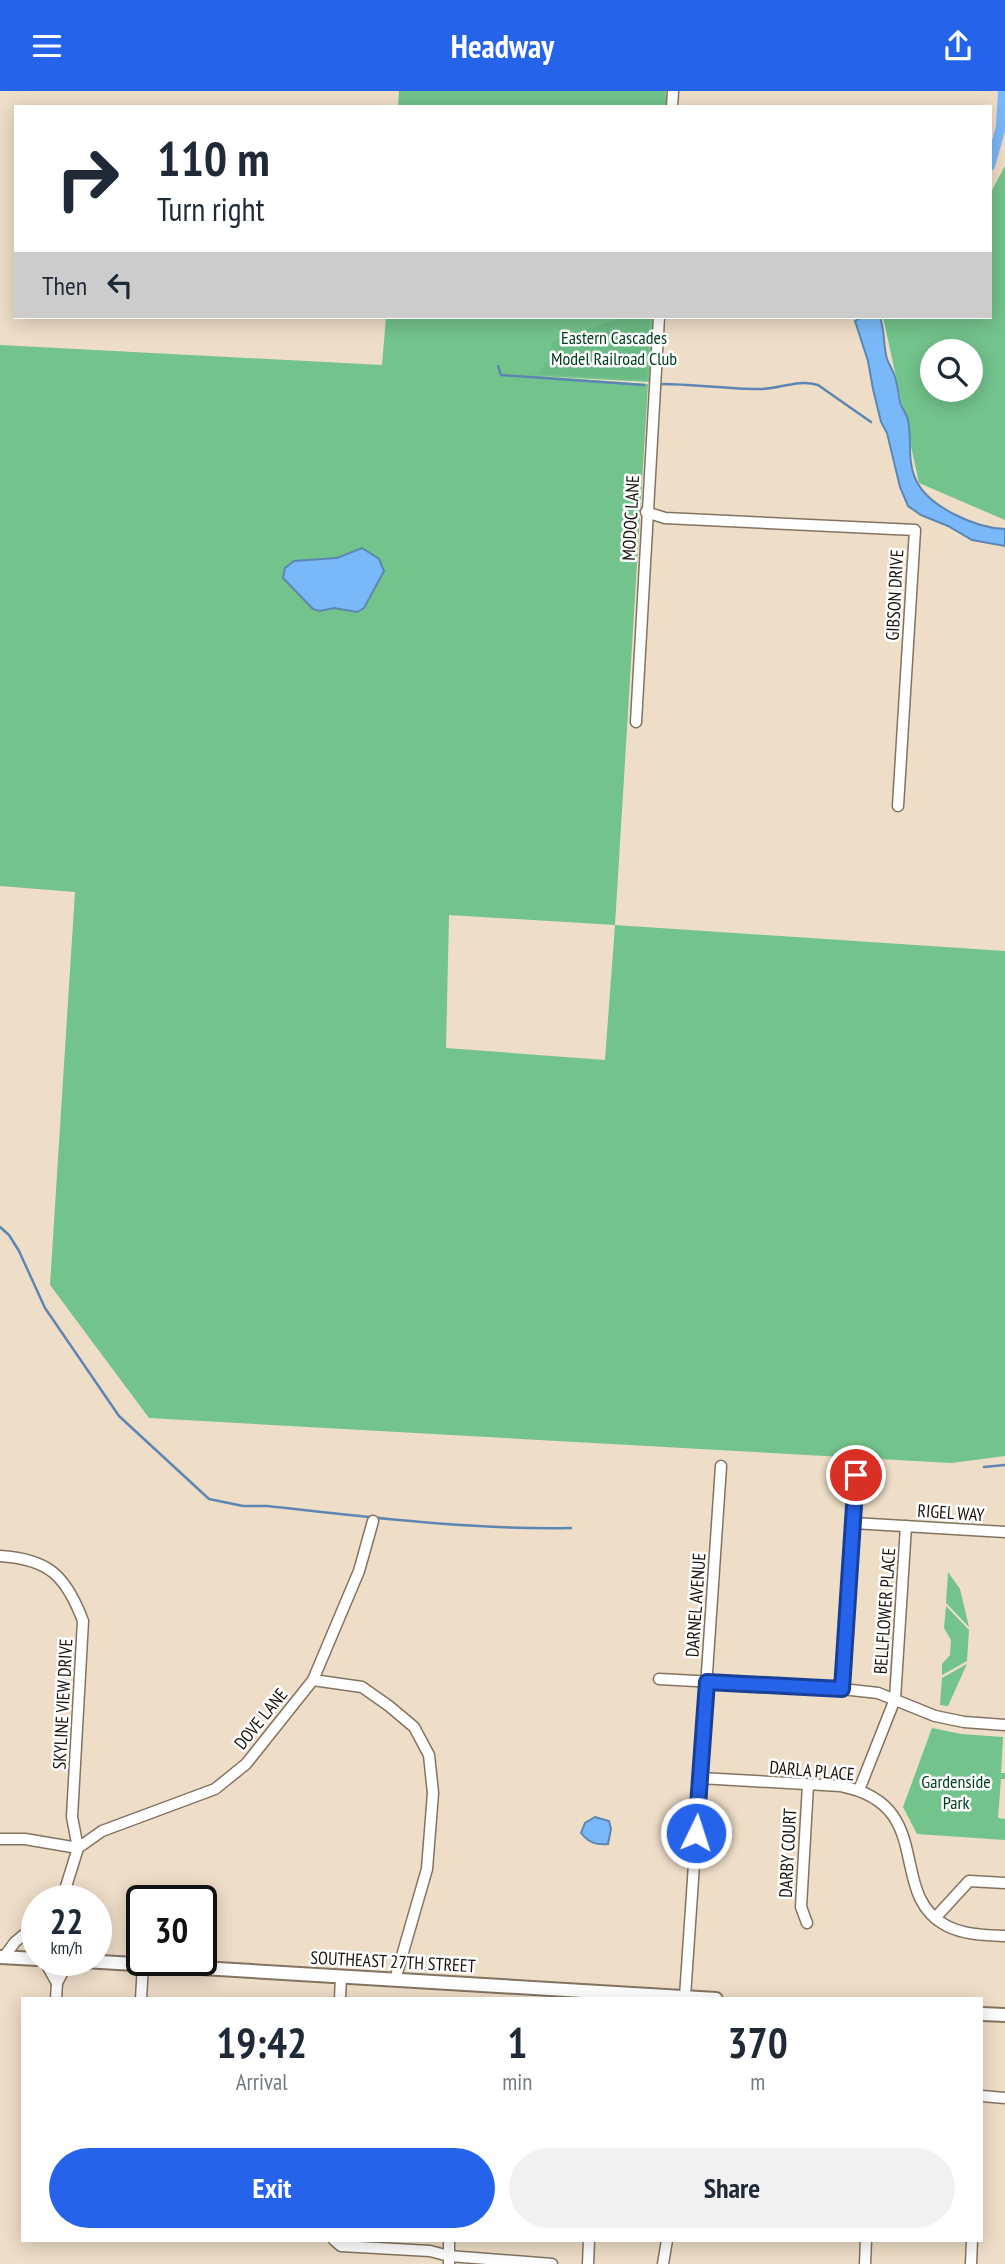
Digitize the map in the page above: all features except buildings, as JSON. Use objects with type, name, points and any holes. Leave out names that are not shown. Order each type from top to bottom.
[{"type":"main road","points":[[2,1957],[21,1958]]},
{"type":"main road","name":"SOUTHEAST 27TH STREET","points":[[217,1969],[685,1997]]},
{"type":"main road","points":[[983,2014],[1005,2015]]},
{"type":"street","name":"MODOC LANE","points":[[636,722],[659,319]]},
{"type":"street","name":"GIBSON DRIVE","points":[[646,512],[664,518],[915,530],[898,806]]},
{"type":"street","name":"DARNEL AVENUE","points":[[685,1997],[721,1466]]},
{"type":"street","points":[[842,1689],[856,1475]]},
{"type":"street","name":"DOVE LANE","points":[[78,1848],[102,1831],[215,1789],[246,1764],[313,1681],[359,1571],[373,1521]]},
{"type":"street","name":"RIGEL WAY","points":[[853,1523],[1005,1532]]},
{"type":"street","name":"BELLFLOWER PLACE","points":[[859,1790],[895,1699],[906,1526]]},
{"type":"street","name":"SKYLINE VIEW DRIVE","points":[[0,1556],[30,1560],[48,1566],[64,1580],[83,1621],[72,1817],[78,1848],[66,1885]]},
{"type":"street","points":[[659,1679],[878,1693],[934,1717],[1005,1725]]},
{"type":"street","points":[[313,1681],[362,1687],[414,1727],[429,1755],[433,1793],[427,1869],[395,1979]]},
{"type":"street","name":"DARLA PLACE","points":[[700,1779],[841,1786],[859,1790],[885,1805],[900,1825],[921,1898],[935,1918]]},
{"type":"street","name":"DARBY COURT","points":[[807,1923],[801,1907],[808,1785]]},
{"type":"street","points":[[0,1839],[25,1839],[78,1848]]},
{"type":"street","points":[[1005,1883],[969,1881],[935,1918],[971,1934],[1005,1936]]},
{"type":"street","points":[[2,1957],[21,1937]]},
{"type":"street","points":[[53,1976],[57,1983]]},
{"type":"street","points":[[56,1997],[60,1976]]},
{"type":"street","points":[[141,1997],[142,1976]]},
{"type":"street","points":[[340,1997],[341,1977]]},
{"type":"street","points":[[983,2097],[1005,2098]]},
{"type":"street","points":[[336,2242],[341,2246],[430,2251],[449,2260],[552,2264]]},
{"type":"street","points":[[449,2242],[449,2260]]},
{"type":"street","points":[[588,2264],[589,2242]]},
{"type":"street","points":[[663,2264],[667,2242]]},
{"type":"street","points":[[865,2264],[866,2242]]},
{"type":"street","points":[[971,2264],[972,2242]]},
{"type":"green space","points":[[399,91],[666,91],[666,105],[398,105]]},
{"type":"green space","points":[[1005,166],[1005,520],[919,483],[883,319],[992,319],[992,190]]},
{"type":"green space","name":"Eastern Cascades Model Railroad Club","points":[[386,319],[653,319],[649,382],[537,376],[648,384],[615,925],[1005,951],[1005,1456],[951,1463],[149,1418],[50,1285],[75,892],[0,886],[0,345],[382,365]],"holes":[[[449,915],[615,925],[605,1060],[446,1048]]]},
{"type":"green space","name":"Eastern Cascades Model Railroad Club","points":[[616,319],[650,319],[647,380],[537,374],[552,356],[551,342]]},
{"type":"green space","points":[[948,1572],[960,1589],[969,1627],[946,1603]]},
{"type":"green space","points":[[946,1606],[969,1630],[967,1661],[942,1675],[942,1664],[950,1655],[951,1640],[944,1628]]},
{"type":"green space","points":[[967,1664],[948,1706],[940,1705],[942,1678]]},
{"type":"green space","name":"Gardenside Park","points":[[932,1728],[961,1734],[1003,1737],[1001,1773],[1005,1773],[1005,1779],[1001,1779],[998,1818],[1005,1819],[1005,1840],[917,1834],[903,1807]]},
{"type":"water","points":[[881,319],[887,359],[908,420],[913,471],[921,488],[941,507],[954,514],[980,525],[1005,529],[1005,546],[972,540],[908,506],[900,487],[887,433],[881,422],[868,361],[855,321]]},
{"type":"water","points":[[362,548],[379,559],[384,571],[364,608],[357,612],[334,608],[320,611],[313,609],[283,578],[285,568],[294,561],[337,558]]},
{"type":"water","points":[[595,1817],[609,1821],[611,1829],[608,1844],[593,1843],[581,1833],[585,1823]]},
{"type":"waterway","points":[[992,159],[1001,127],[1003,91]]},
{"type":"waterway","points":[[498,366],[501,375],[644,385]]},
{"type":"waterway","points":[[661,384],[759,389],[810,383],[818,385],[871,422]]},
{"type":"waterway","points":[[0,1227],[19,1251],[45,1308],[119,1416],[209,1499],[243,1506],[267,1506],[419,1522],[571,1528]]},
{"type":"waterway","points":[[984,1467],[1005,1465]]},
{"type":"route","points":[[696,1833],[707,1682],[842,1689],[856,1475]]}]
